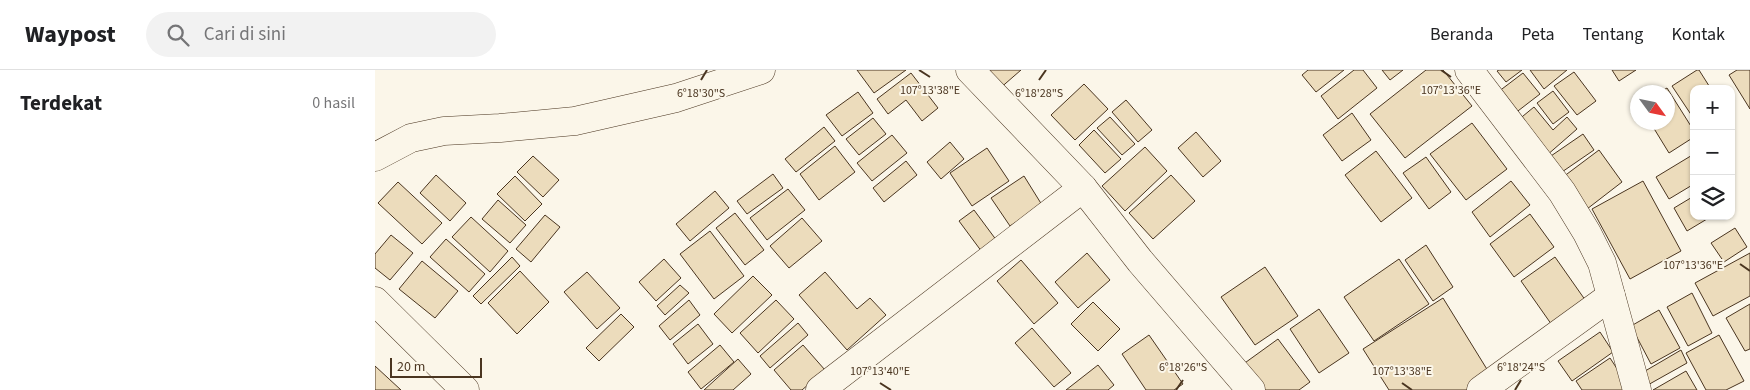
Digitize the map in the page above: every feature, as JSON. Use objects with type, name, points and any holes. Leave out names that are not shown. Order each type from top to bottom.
[{"type":"street","points":[[375,157],[411,138],[444,131],[575,121],[675,98],[761,70]]},
{"type":"street","points":[[970,70],[1083,188],[1140,261],[1251,390]]},
{"type":"street","points":[[1469,70],[1562,192],[1587,233],[1602,263],[1637,390]]},
{"type":"street","points":[[820,390],[1083,188]]},
{"type":"street","points":[[1481,390],[1611,296]]},
{"type":"street","points":[[375,301],[465,390]]},
{"type":"building","points":[[857,70],[906,70],[874,93]]},
{"type":"building","points":[[983,70],[1021,70],[998,90]]},
{"type":"building","points":[[1308,70],[1344,70],[1316,92],[1302,75]]},
{"type":"building","points":[[1354,70],[1363,70],[1377,88],[1338,119],[1321,96]]},
{"type":"building","points":[[1382,70],[1403,70],[1390,80]]},
{"type":"building","points":[[1426,70],[1443,70],[1472,106],[1405,158],[1370,114]]},
{"type":"building","points":[[1522,70],[1506,82],[1497,71]]},
{"type":"building","points":[[1530,70],[1567,70],[1544,89]]},
{"type":"building","points":[[1612,70],[1636,70],[1619,81]]},
{"type":"building","points":[[1699,70],[1708,85],[1690,85],[1690,113],[1675,90],[1674,85]]},
{"type":"building","points":[[1737,70],[1750,70],[1750,109],[1729,75]]},
{"type":"building","points":[[1574,72],[1596,101],[1577,115],[1554,86]]},
{"type":"building","points":[[911,73],[938,108],[922,121],[906,100],[888,114],[877,99]]},
{"type":"building","points":[[1523,73],[1540,94],[1514,114],[1498,92]]},
{"type":"building","points":[[1084,84],[1108,109],[1075,140],[1051,115]]},
{"type":"building","points":[[1553,91],[1569,112],[1553,124],[1537,103]]},
{"type":"building","points":[[858,92],[873,113],[842,136],[826,115]]},
{"type":"building","points":[[1126,100],[1152,130],[1138,142],[1112,112]]},
{"type":"building","points":[[1675,101],[1690,125],[1690,140],[1669,153],[1655,130],[1675,130]]},
{"type":"building","points":[[1534,107],[1553,130],[1567,117],[1577,129],[1546,156],[1517,121]]},
{"type":"building","points":[[1352,113],[1371,140],[1342,161],[1323,135]]},
{"type":"building","points":[[1110,117],[1135,144],[1122,155],[1097,128]]},
{"type":"building","points":[[873,118],[886,134],[859,155],[846,139]]},
{"type":"building","points":[[1472,123],[1507,169],[1466,200],[1430,154]]},
{"type":"building","points":[[824,127],[835,141],[796,172],[785,159]]},
{"type":"building","points":[[1094,130],[1121,159],[1105,173],[1079,145]]},
{"type":"building","points":[[1196,132],[1221,161],[1203,177],[1178,148]]},
{"type":"building","points":[[1583,134],[1594,150],[1559,174],[1548,158]]},
{"type":"building","points":[[892,135],[907,153],[872,181],[857,163]]},
{"type":"building","points":[[950,142],[964,159],[941,179],[927,162]]},
{"type":"building","points":[[835,146],[855,172],[819,200],[800,174]]},
{"type":"building","points":[[1145,147],[1167,171],[1125,211],[1102,186]]},
{"type":"building","points":[[987,148],[1009,181],[972,206],[950,173]]},
{"type":"building","points":[[1599,150],[1622,182],[1587,209],[1563,177]]},
{"type":"building","points":[[1376,151],[1412,198],[1381,222],[1345,175]]},
{"type":"building","points":[[533,156],[559,180],[543,197],[517,172]]},
{"type":"building","points":[[1690,156],[1690,186],[1669,199],[1656,177]]},
{"type":"building","points":[[1426,157],[1451,192],[1429,209],[1403,173]]},
{"type":"building","points":[[906,161],[917,175],[884,202],[873,188]]},
{"type":"building","points":[[773,174],[783,188],[747,214],[737,201]]},
{"type":"building","points":[[436,175],[466,203],[450,221],[420,193]]},
{"type":"building","points":[[1171,175],[1195,201],[1153,239],[1129,213]]},
{"type":"building","points":[[515,176],[542,204],[525,221],[497,194]]},
{"type":"building","points":[[1024,176],[1042,205],[1010,226],[991,198]]},
{"type":"building","points":[[1511,181],[1530,205],[1490,237],[1472,212]]},
{"type":"building","points":[[1643,181],[1681,251],[1630,279],[1592,209]]},
{"type":"building","points":[[398,182],[442,223],[422,244],[378,203]]},
{"type":"building","points":[[788,189],[805,210],[767,240],[750,218]]},
{"type":"building","points":[[715,191],[729,208],[690,241],[676,224]]},
{"type":"building","points":[[1690,198],[1690,220],[1705,220],[1687,231],[1674,208]]},
{"type":"building","points":[[498,200],[526,225],[510,243],[482,219]]},
{"type":"building","points":[[974,210],[997,241],[982,252],[959,221]]},
{"type":"building","points":[[735,213],[764,250],[745,265],[716,228]]},
{"type":"building","points":[[1530,214],[1554,247],[1514,277],[1490,244]]},
{"type":"building","points":[[545,215],[560,227],[531,262],[516,249]]},
{"type":"building","points":[[471,217],[508,251],[490,272],[452,237]]},
{"type":"building","points":[[802,218],[822,241],[789,268],[770,246]]},
{"type":"building","points":[[1735,228],[1747,247],[1724,262],[1711,243]]},
{"type":"building","points":[[710,231],[744,276],[714,299],[680,254]]},
{"type":"building","points":[[391,235],[413,253],[390,280],[375,268],[375,254]]},
{"type":"building","points":[[446,239],[485,274],[469,292],[430,257]]},
{"type":"building","points":[[1426,245],[1453,287],[1433,301],[1405,260]]},
{"type":"building","points":[[1087,253],[1110,280],[1078,308],[1055,282]]},
{"type":"building","points":[[1750,253],[1750,296],[1713,316],[1695,283]]},
{"type":"building","points":[[512,257],[520,266],[481,304],[473,296]]},
{"type":"building","points":[[1555,257],[1588,304],[1554,328],[1521,281]]},
{"type":"building","points":[[664,259],[681,278],[656,301],[639,282]]},
{"type":"building","points":[[1399,259],[1429,304],[1374,341],[1344,297]]},
{"type":"building","points":[[1021,260],[1058,303],[1034,324],[997,281]]},
{"type":"building","points":[[422,261],[458,291],[435,318],[399,289]]},
{"type":"building","points":[[1265,267],[1298,316],[1255,345],[1221,297]]},
{"type":"building","points":[[520,271],[549,302],[517,334],[488,303]]},
{"type":"building","points":[[587,272],[620,308],[597,329],[564,292]]},
{"type":"building","points":[[825,272],[857,309],[870,298],[886,315],[847,350],[799,295]]},
{"type":"building","points":[[753,276],[772,295],[732,333],[714,314]]},
{"type":"building","points":[[680,285],[689,293],[665,315],[657,306]]},
{"type":"building","points":[[1692,293],[1712,333],[1688,346],[1667,307]]},
{"type":"building","points":[[1443,298],[1493,379],[1475,390],[1389,390],[1363,349]]},
{"type":"building","points":[[689,300],[700,315],[670,340],[659,326]]},
{"type":"building","points":[[776,300],[794,319],[758,353],[740,333]]},
{"type":"building","points":[[1093,302],[1120,329],[1098,351],[1071,324]]},
{"type":"building","points":[[1750,304],[1750,349],[1745,351],[1726,318]]},
{"type":"building","points":[[1319,309],[1349,353],[1319,373],[1290,329]]},
{"type":"building","points":[[1659,310],[1680,348],[1651,364],[1631,326]]},
{"type":"building","points":[[621,314],[634,327],[599,361],[586,348]]},
{"type":"building","points":[[798,323],[808,335],[770,368],[760,356]]},
{"type":"building","points":[[698,324],[713,344],[688,364],[673,344]]},
{"type":"building","points":[[1032,328],[1071,373],[1054,387],[1015,343]]},
{"type":"building","points":[[1600,332],[1613,352],[1572,381],[1558,361]]},
{"type":"building","points":[[1149,335],[1183,384],[1174,390],[1146,390],[1122,354]]},
{"type":"building","points":[[1719,335],[1744,381],[1726,390],[1706,390],[1686,353]]},
{"type":"building","points":[[1278,339],[1310,382],[1299,390],[1260,390],[1242,365]]},
{"type":"building","points":[[720,345],[734,362],[701,389],[688,372]]},
{"type":"building","points":[[803,345],[825,370],[802,390],[791,390],[774,370]]},
{"type":"building","points":[[1681,350],[1687,363],[1646,386],[1640,374]]},
{"type":"building","points":[[1610,358],[1631,390],[1582,390],[1576,381]]},
{"type":"building","points":[[738,359],[751,374],[733,390],[704,390]]},
{"type":"building","points":[[1098,365],[1114,385],[1108,390],[1066,390]]},
{"type":"building","points":[[375,366],[401,390],[375,390]]},
{"type":"building","points":[[1686,371],[1697,390],[1653,390]]}]
